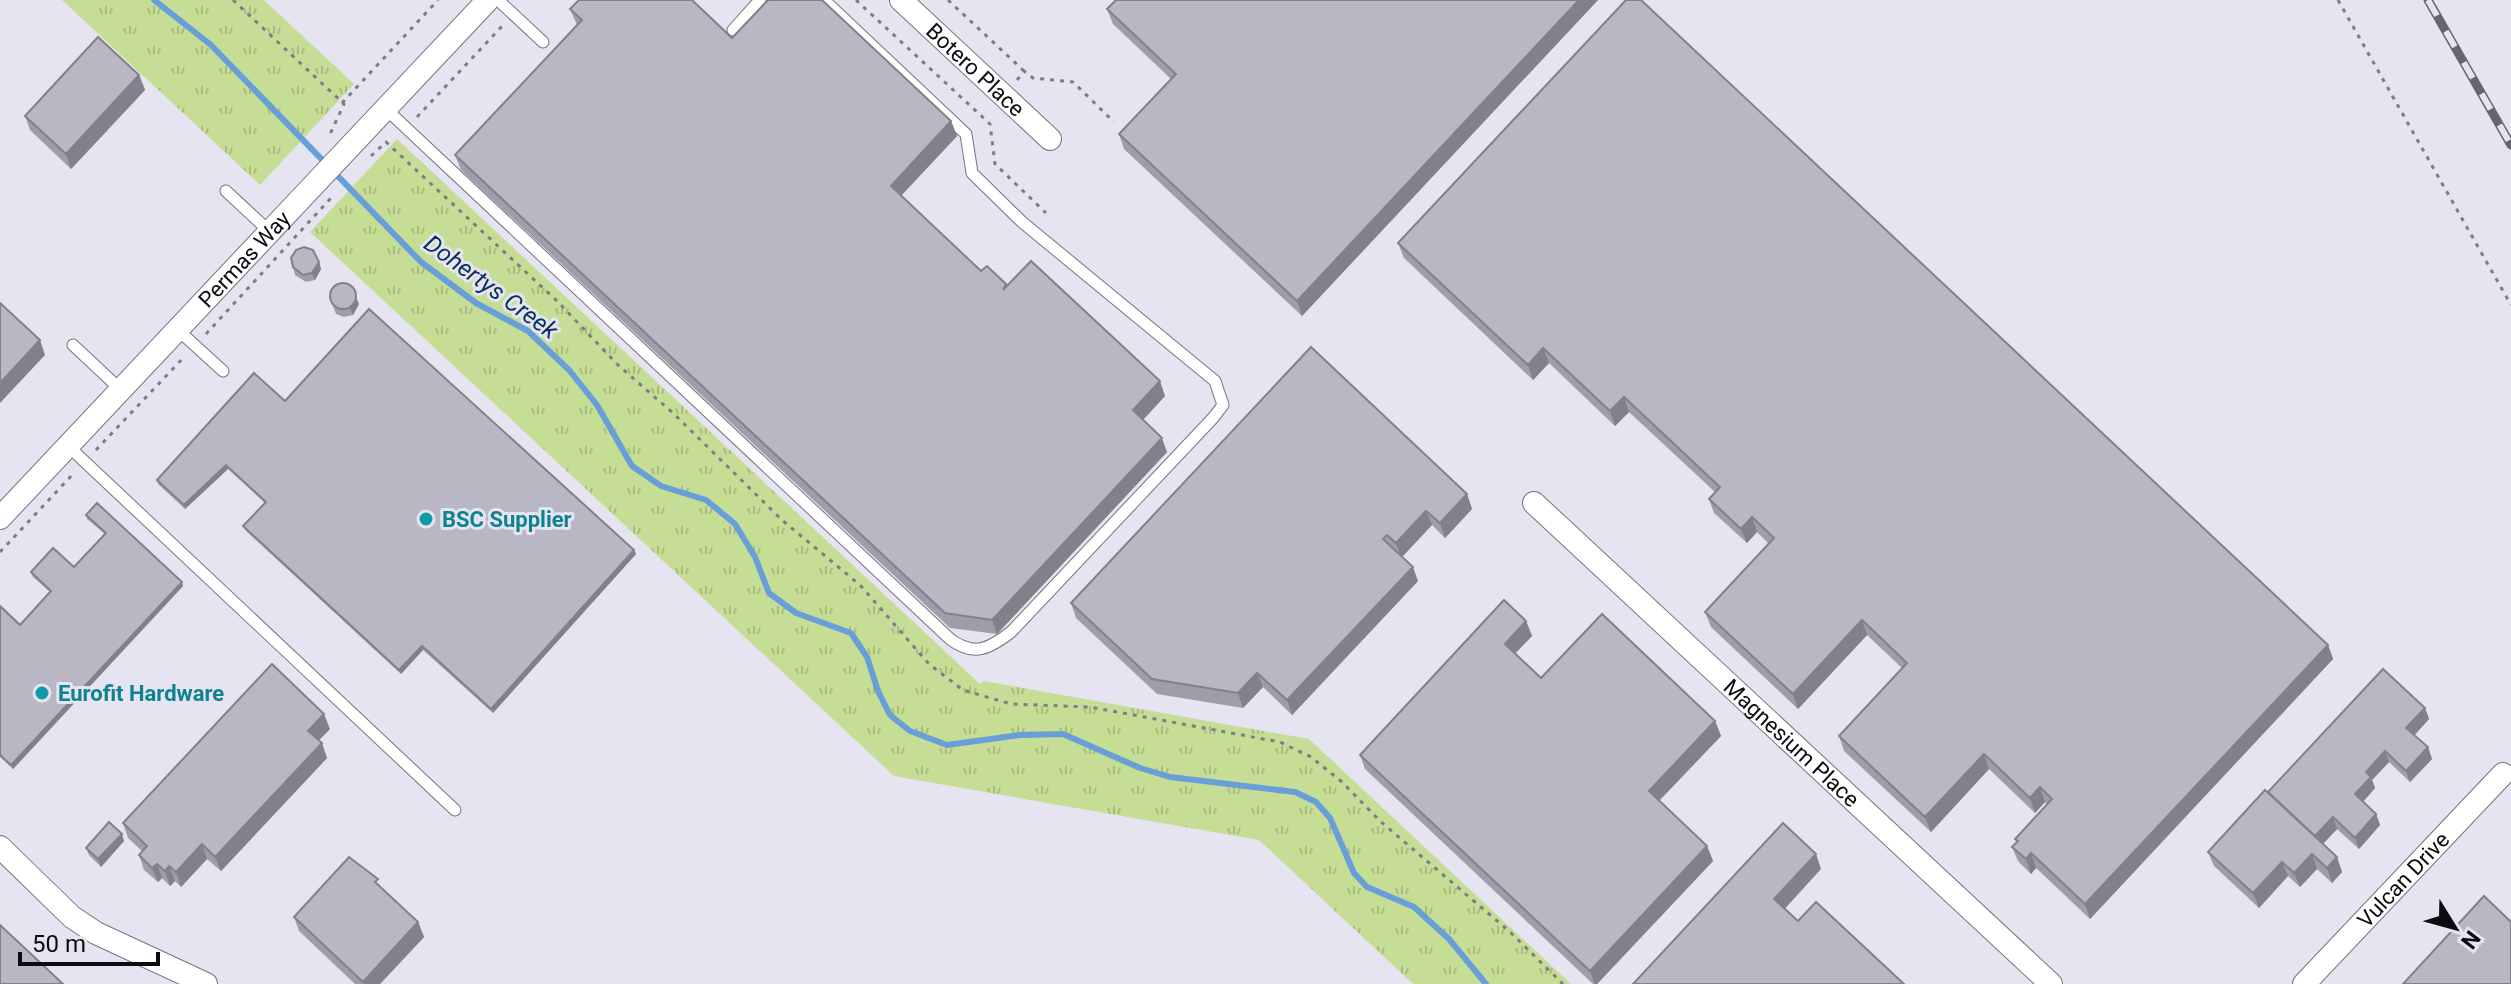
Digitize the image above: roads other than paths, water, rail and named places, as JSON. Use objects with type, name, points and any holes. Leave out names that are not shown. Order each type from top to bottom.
[{"type":"street","name":"Permas Way","points":[[4,506],[68,446],[270,232],[318,196],[349,147],[488,0]]},
{"type":"street","name":"Botero Place","points":[[901,0],[1050,139]]},
{"type":"street","name":"Magnesium Place","points":[[1534,503],[2051,984]]},
{"type":"street","name":"Vulcan Drive","points":[[2304,984],[2503,774]]},
{"type":"street","points":[[0,847],[72,917],[96,933],[206,984]]},
{"type":"lane","points":[[498,0],[543,42]]},
{"type":"lane","points":[[733,30],[760,0]]},
{"type":"lane","points":[[386,109],[950,639],[964,649],[985,649],[1011,632],[1213,418],[1223,405],[1221,394],[1215,381],[1022,222],[972,173],[966,134],[824,0]]},
{"type":"lane","points":[[226,191],[270,232]]},
{"type":"lane","points":[[178,330],[223,371]]},
{"type":"lane","points":[[73,345],[121,390]]},
{"type":"lane","points":[[68,446],[455,810]]},
{"type":"waterway","name":"Dohertys Creek","points":[[154,0],[211,45],[421,262],[476,303],[528,331],[569,370],[597,405],[632,466],[661,486],[706,500],[735,524],[755,557],[769,593],[796,613],[851,633],[867,657],[890,715],[910,731],[947,745],[1020,735],[1063,734],[1140,768],[1170,777],[1295,792],[1316,802],[1330,818],[1354,873],[1367,887],[1414,907],[1449,939],[1486,984]]},
{"type":"railway","points":[[2428,0],[2511,145]]},
{"type":"place","name":"BSC Supplier","points":[[426,519]]},
{"type":"place","name":"Eurofit Hardware","points":[[42,693]]}]
